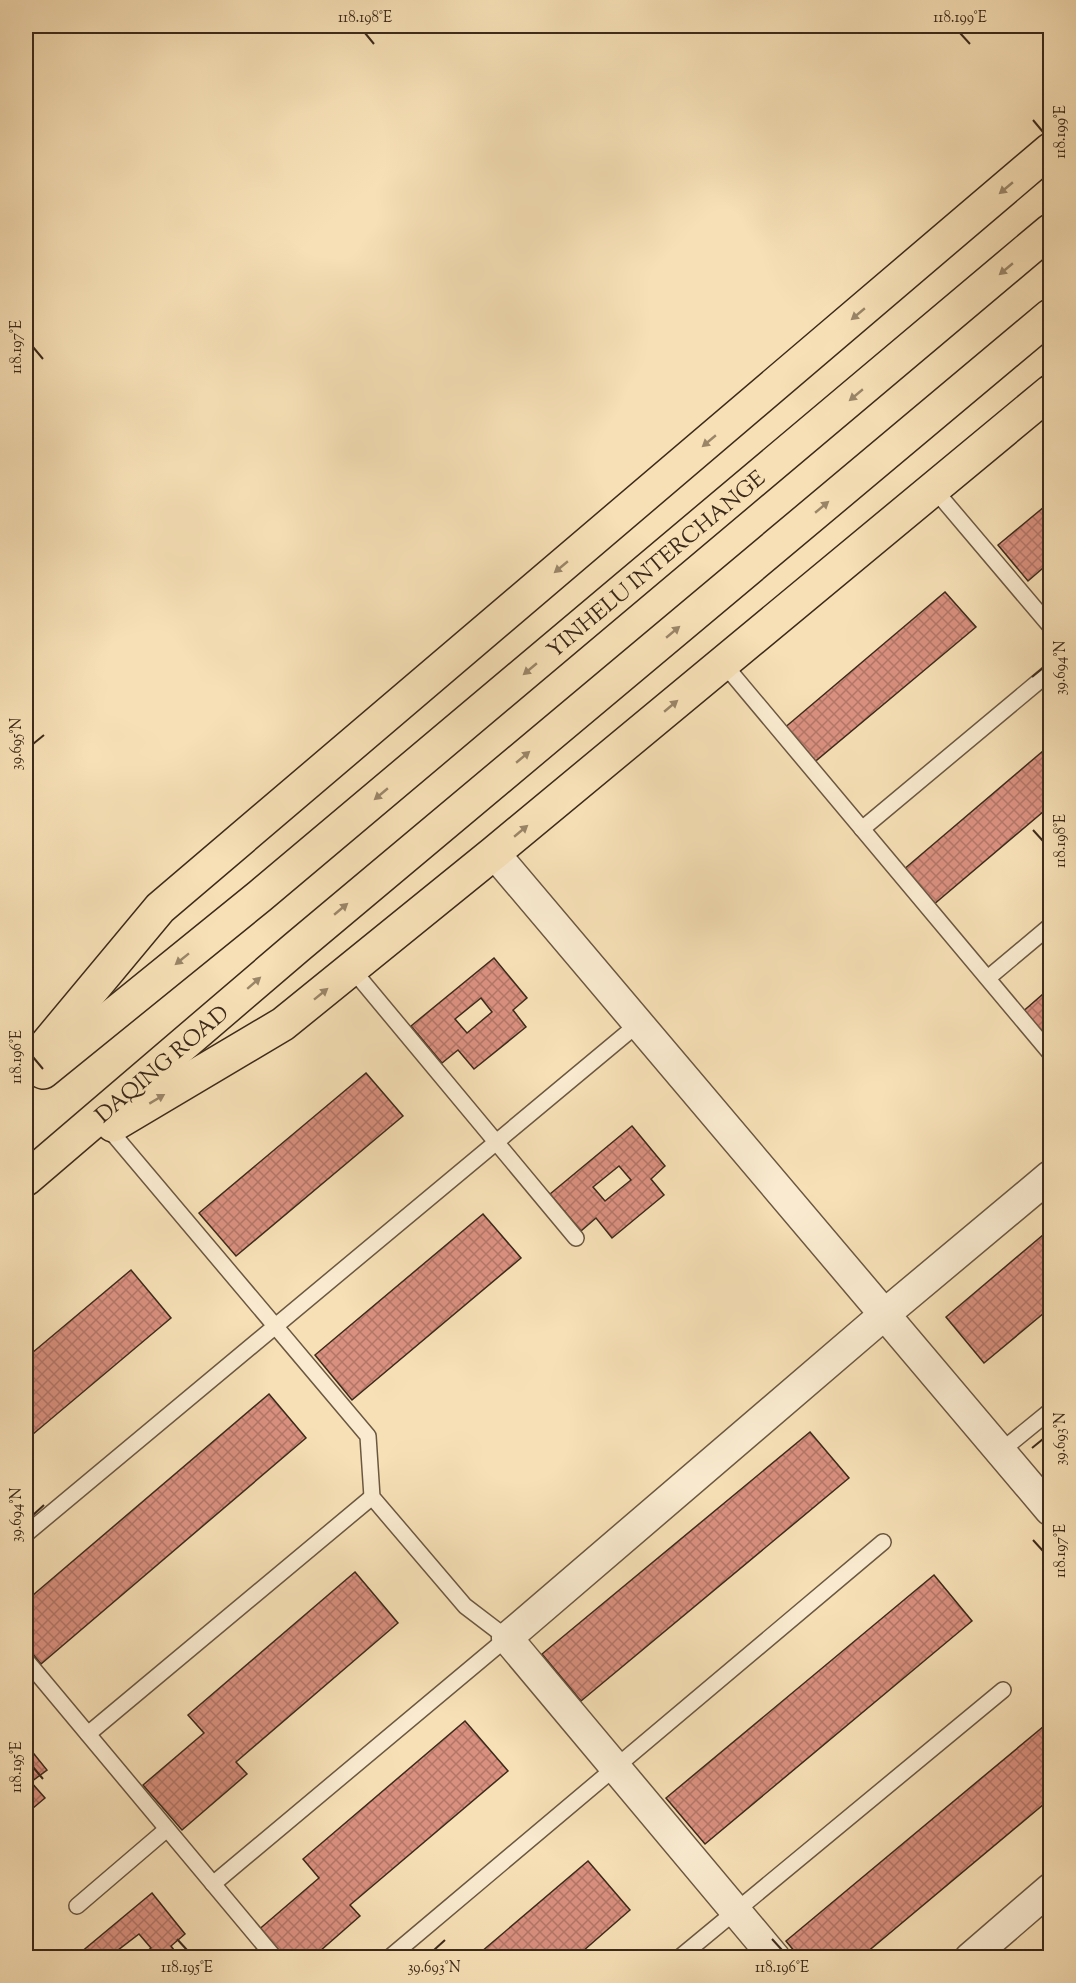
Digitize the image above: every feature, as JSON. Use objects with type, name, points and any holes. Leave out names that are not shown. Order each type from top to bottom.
[{"type":"main road","points":[[26,1069],[160,908],[1050,150]]},
{"type":"main road","name":"YINHELU INTERCHANGE","points":[[26,1086],[260,896],[1050,231]]},
{"type":"main road","name":"DAQING ROAD","points":[[30,1176],[297,947],[1050,316]]},
{"type":"main road","points":[[30,1176],[284,1024],[1050,392]]},
{"type":"street","points":[[494,853],[1050,1510]]},
{"type":"street","points":[[775,1958],[507,1638],[885,1314],[1050,1176]]},
{"type":"street","points":[[970,1958],[1050,1889]]},
{"type":"lane","points":[[934,489],[1050,626]]},
{"type":"lane","points":[[723,663],[1050,1053]]},
{"type":"lane","points":[[862,829],[1050,672]]},
{"type":"lane","points":[[988,978],[1050,926]]},
{"type":"lane","points":[[352,969],[576,1238]]},
{"type":"lane","points":[[26,1534],[638,1024]]},
{"type":"lane","points":[[108,1128],[368,1436],[372,1497],[465,1606],[507,1638],[213,1884]]},
{"type":"lane","points":[[1001,1451],[1050,1411]]},
{"type":"lane","points":[[88,1734],[372,1497]]},
{"type":"lane","points":[[389,1958],[883,1542]]},
{"type":"lane","points":[[26,1660],[275,1958]]},
{"type":"lane","points":[[680,1958],[1003,1689]]},
{"type":"lane","points":[[77,1906],[168,1829]]},
{"type":"building","points":[[1050,502],[1050,562],[1028,581],[998,545]]},
{"type":"building","points":[[945,592],[976,627],[805,770],[776,735]]},
{"type":"building","points":[[1050,745],[1050,806],[926,911],[896,876]]},
{"type":"building","points":[[494,958],[527,998],[513,1010],[526,1027],[474,1069],[458,1050],[442,1063],[411,1026]],"holes":[[[481,998],[492,1012],[467,1033],[455,1019]]]},
{"type":"building","points":[[1050,988],[1050,1048],[1020,1014]]},
{"type":"building","points":[[366,1073],[403,1116],[236,1256],[199,1213]]},
{"type":"building","points":[[632,1126],[665,1166],[651,1179],[664,1195],[612,1238],[596,1218],[581,1231],[550,1194]],"holes":[[[619,1166],[631,1180],[605,1201],[593,1187]]]},
{"type":"building","points":[[483,1214],[521,1258],[352,1400],[315,1355]]},
{"type":"building","points":[[1050,1229],[1050,1308],[984,1363],[946,1317]]},
{"type":"building","points":[[131,1270],[171,1318],[26,1440],[26,1358]]},
{"type":"building","points":[[269,1394],[306,1438],[41,1664],[26,1646],[26,1601]]},
{"type":"building","points":[[810,1432],[849,1478],[581,1701],[542,1654]]},
{"type":"building","points":[[355,1572],[398,1623],[236,1762],[247,1774],[182,1830],[143,1785],[204,1733],[188,1715]]},
{"type":"building","points":[[934,1575],[972,1621],[705,1844],[666,1798]]},
{"type":"building","points":[[465,1721],[508,1771],[350,1905],[360,1916],[312,1958],[279,1958],[256,1932],[319,1878],[303,1859]]},
{"type":"building","points":[[1050,1721],[1050,1799],[860,1958],[800,1958],[786,1941]]},
{"type":"building","points":[[26,1744],[47,1770],[31,1782],[45,1798],[26,1814]]},
{"type":"building","points":[[588,1861],[630,1910],[575,1958],[474,1958]]},
{"type":"building","points":[[152,1893],[185,1934],[171,1946],[180,1958],[138,1958],[151,1948],[139,1934],[113,1954],[116,1958],[74,1958]]}]
